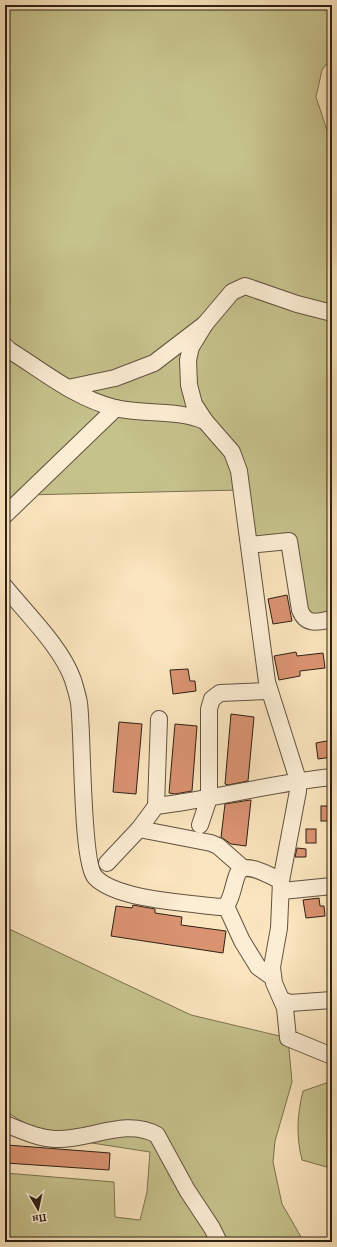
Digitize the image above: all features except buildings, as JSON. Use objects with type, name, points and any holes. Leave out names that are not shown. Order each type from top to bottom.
[{"type":"street","points":[[272,977],[282,886],[298,791],[298,780],[269,691],[239,471],[232,452],[205,422],[194,404],[189,385],[188,372],[191,347],[205,324],[232,292],[245,286],[297,304],[332,313]]},
{"type":"street","points":[[68,388],[115,378],[154,363],[205,324]]},
{"type":"street","points":[[5,346],[84,397],[116,408],[179,414],[205,422]]},
{"type":"street","points":[[5,515],[116,408]]},
{"type":"street","points":[[249,545],[289,541],[302,617],[307,621],[314,622],[332,619]]},
{"type":"street","points":[[5,587],[64,659],[72,680],[79,703],[82,788],[90,865],[94,877],[113,889],[128,894],[220,907],[226,906],[231,899],[238,872],[243,868],[251,867],[282,886],[332,886]]},
{"type":"street","points":[[200,825],[209,798],[209,709],[212,699],[220,693],[269,691]]},
{"type":"street","points":[[107,863],[139,829],[156,806],[159,719]]},
{"type":"street","points":[[156,806],[209,798],[298,780],[332,777]]},
{"type":"street","points":[[139,829],[210,843],[218,846],[243,868]]},
{"type":"street","points":[[226,906],[242,941],[258,966],[272,977],[282,1000],[288,1038],[332,1056]]},
{"type":"street","points":[[282,1000],[290,1002],[332,1000]]},
{"type":"street","points":[[5,1124],[40,1137],[56,1139],[121,1129],[138,1128],[157,1135],[187,1190],[212,1228],[219,1242]]},
{"type":"shaded area","points":[[5,5],[332,5],[332,57],[322,70],[316,97],[332,145],[332,619],[307,621],[288,541],[249,545],[240,490],[24,495],[5,515]]},
{"type":"shaded area","points":[[5,927],[191,1015],[288,1038],[292,1082],[275,1141],[273,1162],[282,1204],[304,1242],[5,1242],[5,1173],[114,1182],[115,1217],[140,1220],[147,1192],[150,1152],[79,1141],[31,1127],[5,1111]]},
{"type":"shaded area","points":[[332,1081],[332,1168],[330,1168],[302,1160],[298,1126],[299,1109],[303,1091]]}]
